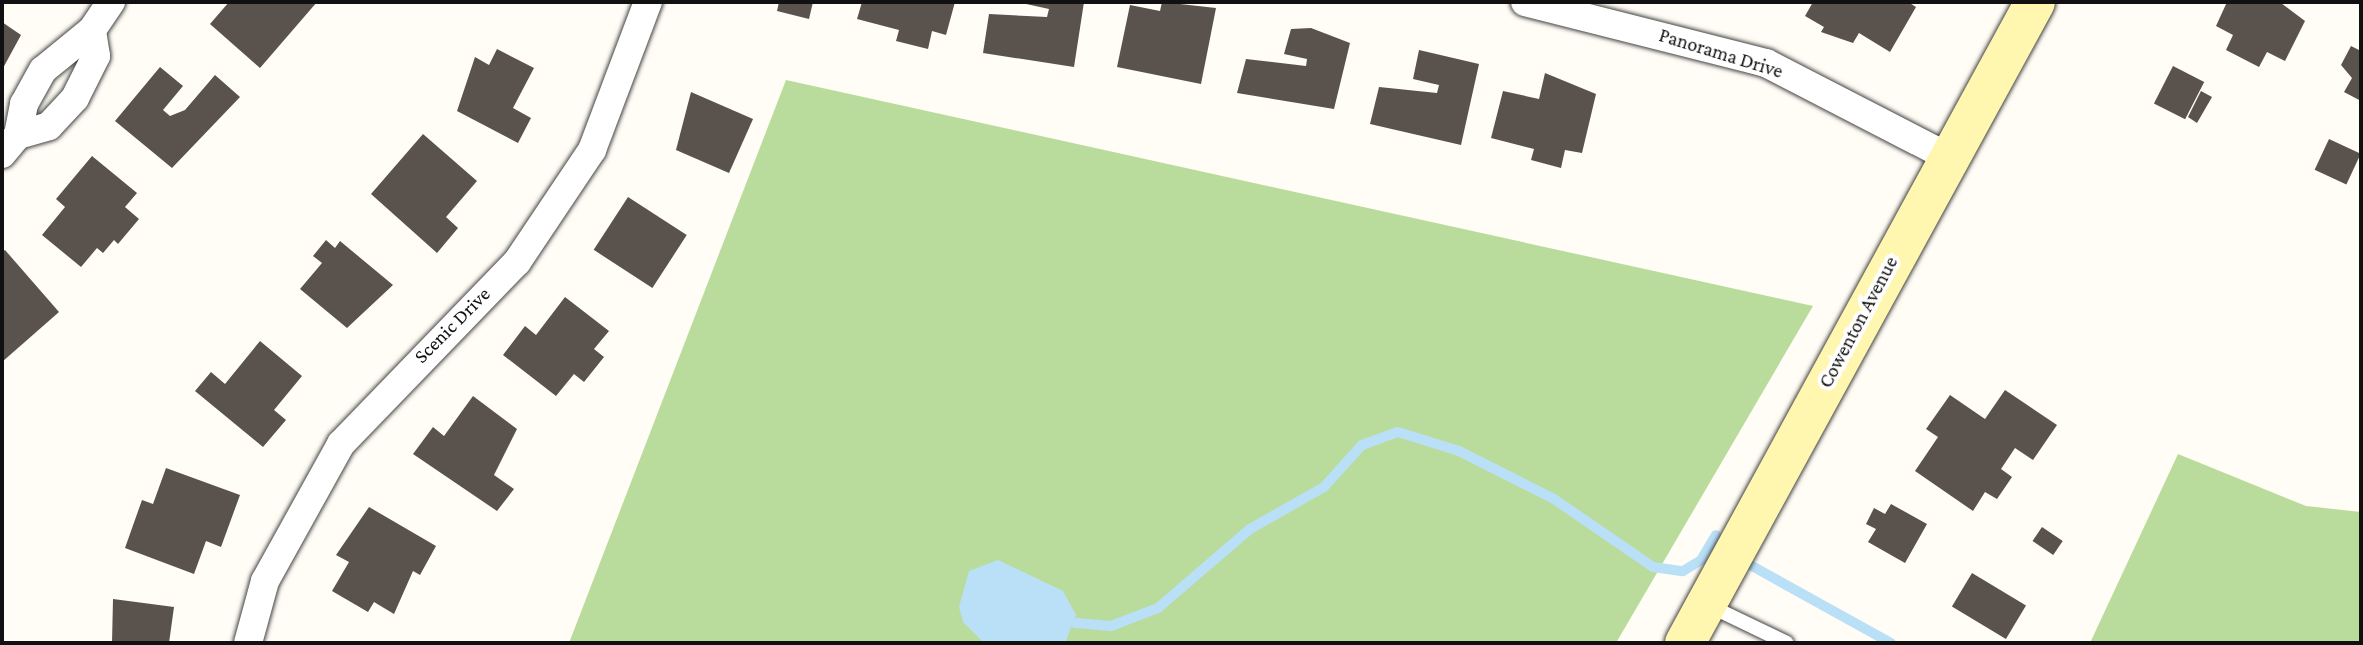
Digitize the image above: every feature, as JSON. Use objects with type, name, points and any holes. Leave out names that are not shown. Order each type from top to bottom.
[{"type":"street","points":[[10,145],[24,104],[43,70],[92,30],[111,2]]},
{"type":"street","name":"Scenic Drive","points":[[248,643],[265,581],[341,444],[517,262],[592,150],[648,2]]},
{"type":"street","name":"Panorama Drive","points":[[1525,2],[1766,63],[1948,157]]},
{"type":"street","name":"Cowenton Avenue","points":[[1685,643],[2035,2]]},
{"type":"street","points":[[10,145],[49,126],[75,98],[96,56],[92,30]]},
{"type":"lane","points":[[1706,604],[1787,643]]},
{"type":"green space","points":[[786,80],[1813,306],[1616,643],[569,643]]},
{"type":"green space","points":[[2178,454],[2306,506],[2361,512],[2361,643],[2090,643]]},
{"type":"water","points":[[998,560],[1063,591],[1076,615],[1065,643],[984,643],[963,622],[959,607],[969,571]]},
{"type":"building","points":[[229,2],[317,2],[260,68],[210,24]]},
{"type":"building","points":[[779,2],[813,2],[809,19],[777,11]]},
{"type":"building","points":[[862,2],[955,2],[946,35],[932,31],[928,49],[896,41],[899,30],[857,19]]},
{"type":"building","points":[[1017,2],[1084,2],[1074,67],[983,53],[989,14],[1047,17],[1049,9]]},
{"type":"building","points":[[1162,2],[1216,8],[1201,84],[1117,67],[1130,5],[1160,11]]},
{"type":"building","points":[[1813,2],[1908,2],[1916,7],[1890,52],[1859,33],[1853,43],[1821,32],[1824,27],[1805,16]]},
{"type":"building","points":[[2227,2],[2281,3],[2305,21],[2285,61],[2267,52],[2259,67],[2226,50],[2233,35],[2216,26]]},
{"type":"building","points":[[2,22],[21,35],[2,70]]},
{"type":"building","points":[[1311,28],[1350,43],[1334,109],[1237,93],[1246,59],[1306,66],[1307,59],[1284,54],[1291,29]]},
{"type":"building","points":[[2351,46],[2361,51],[2361,101],[2344,92],[2352,78],[2341,65]]},
{"type":"building","points":[[497,49],[534,68],[513,108],[531,118],[518,143],[457,111],[475,57],[489,65]]},
{"type":"building","points":[[1419,50],[1479,64],[1461,145],[1370,124],[1379,87],[1437,93],[1439,85],[1413,79]]},
{"type":"building","points":[[2173,66],[2204,82],[2185,119],[2154,103]]},
{"type":"building","points":[[160,67],[183,86],[163,110],[170,116],[185,110],[215,75],[240,97],[172,168],[115,121]]},
{"type":"building","points":[[1545,73],[1596,94],[1582,153],[1565,150],[1561,168],[1531,160],[1534,149],[1491,138],[1503,91],[1539,99]]},
{"type":"building","points":[[2201,91],[2212,97],[2197,123],[2188,117]]},
{"type":"building","points":[[691,92],[753,119],[729,173],[676,150]]},
{"type":"building","points":[[423,134],[477,181],[446,217],[458,228],[437,253],[371,194]]},
{"type":"building","points":[[2329,139],[2361,154],[2346,185],[2315,170]]},
{"type":"building","points":[[92,156],[137,193],[125,207],[139,219],[118,244],[114,240],[103,253],[97,248],[81,267],[42,235],[65,207],[56,199]]},
{"type":"building","points":[[628,197],[687,235],[652,288],[594,250]]},
{"type":"building","points":[[326,240],[335,248],[340,241],[393,285],[347,328],[300,289],[322,263],[313,256]]},
{"type":"building","points":[[5,250],[59,312],[2,362],[2,252]]},
{"type":"building","points":[[565,297],[609,331],[594,349],[604,357],[584,382],[574,374],[556,396],[503,355],[525,326],[536,335]]},
{"type":"building","points":[[260,341],[302,376],[274,410],[286,420],[263,447],[195,391],[211,372],[225,384]]},
{"type":"building","points":[[2005,390],[2057,425],[2033,460],[2015,448],[2001,469],[2012,477],[1997,499],[1985,492],[1973,511],[1915,471],[1938,437],[1926,429],[1950,395],[1985,419]]},
{"type":"building","points":[[473,396],[517,429],[494,475],[514,489],[497,511],[413,454],[433,427],[444,436]]},
{"type":"building","points":[[166,468],[240,495],[221,547],[206,541],[194,574],[125,548],[142,500],[153,504]]},
{"type":"building","points":[[1891,504],[1927,524],[1905,563],[1868,542],[1876,529],[1866,524],[1874,508],[1885,514]]},
{"type":"building","points":[[369,507],[436,546],[420,575],[413,571],[394,614],[374,602],[368,612],[332,591],[349,562],[336,555]]},
{"type":"building","points":[[2042,527],[2063,541],[2053,555],[2032,541]]},
{"type":"building","points":[[1972,573],[2026,605],[2006,639],[1952,606]]},
{"type":"building","points":[[113,599],[174,607],[169,643],[112,643]]},
{"type":"waterway","points":[[1076,623],[1111,626],[1158,608],[1250,529],[1324,487],[1362,445],[1398,432],[1459,451],[1554,499],[1653,567],[1683,571],[1701,560],[1716,535]]},
{"type":"waterway","points":[[1752,566],[1891,643]]}]
